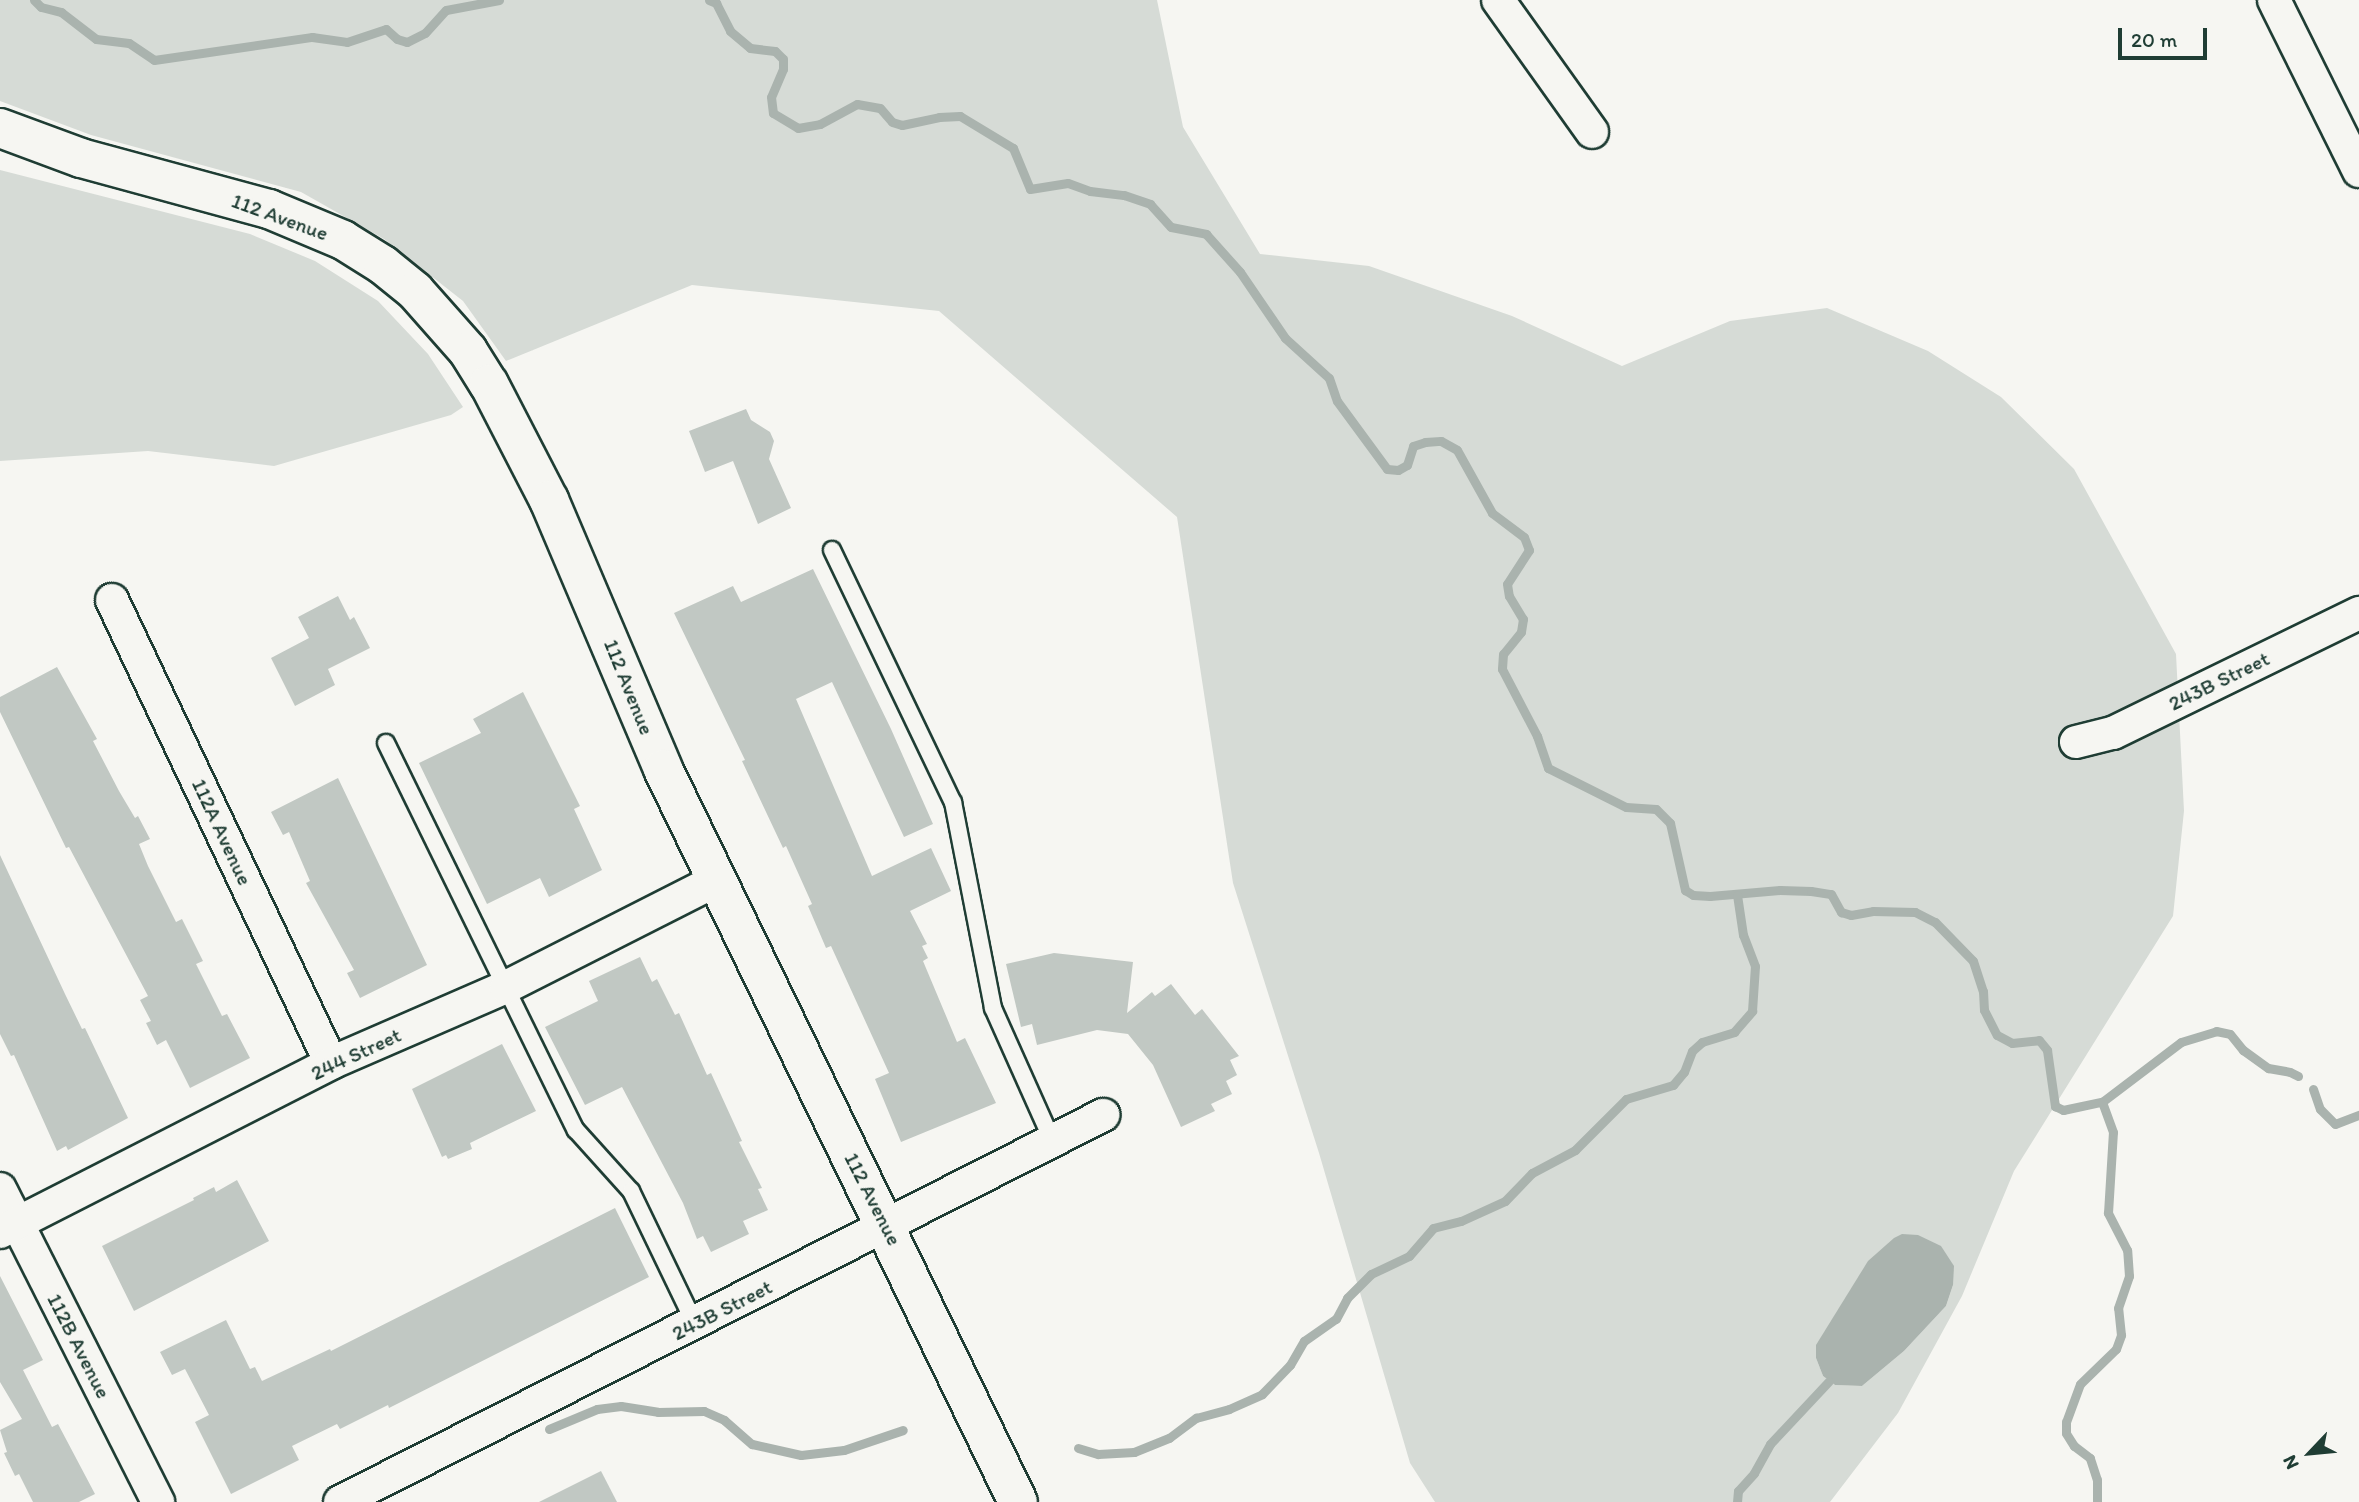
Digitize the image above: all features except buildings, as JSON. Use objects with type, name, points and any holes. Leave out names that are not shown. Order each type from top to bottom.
[{"type":"main road","name":"112 Avenue","points":[[0,128],[81,158],[302,222],[343,240],[383,265],[444,321],[489,384],[549,500],[663,769],[715,881],[887,1227],[1018,1502]]},
{"type":"street","points":[[1498,0],[1592,132]]},
{"type":"street","points":[[2274,0],[2359,171]]},
{"type":"street","name":"112A Avenue","points":[[112,600],[331,1063]]},
{"type":"street","name":"243B Street","points":[[2076,742],[2113,733],[2359,613]]},
{"type":"street","name":"244 Street","points":[[8,1228],[331,1063],[506,987],[715,881]]},
{"type":"street","name":"243B Street","points":[[340,1502],[887,1227],[1103,1115]]},
{"type":"street","name":"112B Avenue","points":[[0,1189],[8,1228],[158,1502]]},
{"type":"lane","points":[[832,550],[953,802],[993,1008],[1052,1140]]},
{"type":"lane","points":[[386,743],[576,1130],[631,1191],[695,1324]]},
{"type":"shaded area","points":[[0,0],[1157,0],[1183,127],[1260,254],[1369,266],[1512,316],[1622,366],[1730,321],[1827,308],[1928,351],[2001,397],[2074,469],[2176,654],[2184,811],[2173,916],[2014,1171],[1962,1296],[1898,1413],[1830,1502],[1435,1502],[1410,1463],[1319,1153],[1233,883],[1177,517],[939,311],[692,285],[506,361],[463,301],[384,239],[301,192],[91,135],[0,101]],"holes":[[[1953,1285],[1946,1306],[1904,1351],[1862,1386],[1835,1385],[1823,1376],[1816,1358]]]},
{"type":"shaded area","points":[[0,170],[250,234],[315,261],[378,301],[428,354],[463,407],[451,415],[274,466],[148,451],[0,461]]},
{"type":"shaded area","points":[[1902,1234],[1918,1235],[1941,1246],[1954,1266],[1953,1285],[1946,1306],[1904,1351],[1862,1386],[1835,1385],[1823,1376],[1816,1358],[1816,1345],[1868,1261]]},
{"type":"waterway","points":[[34,0],[41,7],[61,12],[96,39],[129,43],[154,60],[312,37],[347,42],[386,29],[397,39],[407,42],[425,33],[446,10],[499,0]]},
{"type":"waterway","points":[[709,0],[716,3],[730,31],[750,48],[775,51],[783,59],[783,69],[771,97],[773,113],[798,128],[820,124],[857,104],[880,108],[892,122],[902,125],[939,117],[960,116],[1013,148],[1030,189],[1068,183],[1090,191],[1124,195],[1150,204],[1171,227],[1206,234],[1240,272],[1285,338],[1329,378],[1337,401],[1387,469],[1398,470],[1407,465],[1413,446],[1425,442],[1441,441],[1457,450],[1492,513],[1524,537],[1529,550],[1507,584],[1509,596],[1523,619],[1521,632],[1503,654],[1502,669],[1537,736],[1548,768],[1626,807],[1656,809],[1670,823],[1685,890],[1693,895],[1710,896],[1780,890],[1811,891],[1831,894],[1841,912],[1851,915],[1873,911],[1915,912],[1935,922],[1973,961],[1983,991],[1984,1010],[1997,1035],[2012,1043],[2039,1040],[2047,1050],[2055,1106],[2063,1110],[2102,1102],[2181,1042],[2216,1031],[2230,1034],[2243,1050],[2268,1068],[2298,1076]]},
{"type":"waterway","points":[[1078,1448],[1098,1454],[1134,1452],[1169,1438],[1196,1418],[1229,1409],[1262,1394],[1290,1365],[1304,1341],[1336,1319],[1347,1298],[1371,1274],[1409,1256],[1433,1228],[1461,1221],[1505,1201],[1532,1173],[1575,1150],[1626,1099],[1673,1085],[1684,1072],[1692,1051],[1702,1042],[1734,1032],[1752,1011],[1755,966],[1743,935],[1737,895]]},
{"type":"waterway","points":[[2313,1089],[2320,1109],[2335,1124],[2359,1115]]},
{"type":"waterway","points":[[2097,1502],[2097,1480],[2090,1458],[2074,1446],[2066,1433],[2066,1422],[2080,1384],[2116,1349],[2121,1335],[2118,1308],[2129,1276],[2127,1250],[2108,1213],[2113,1132],[2102,1102]]},
{"type":"waterway","points":[[1737,1502],[1738,1491],[1754,1473],[1770,1444],[1829,1381]]},
{"type":"waterway","points":[[549,1429],[597,1409],[621,1406],[658,1412],[704,1411],[724,1420],[752,1444],[801,1455],[844,1450],[903,1430]]}]
